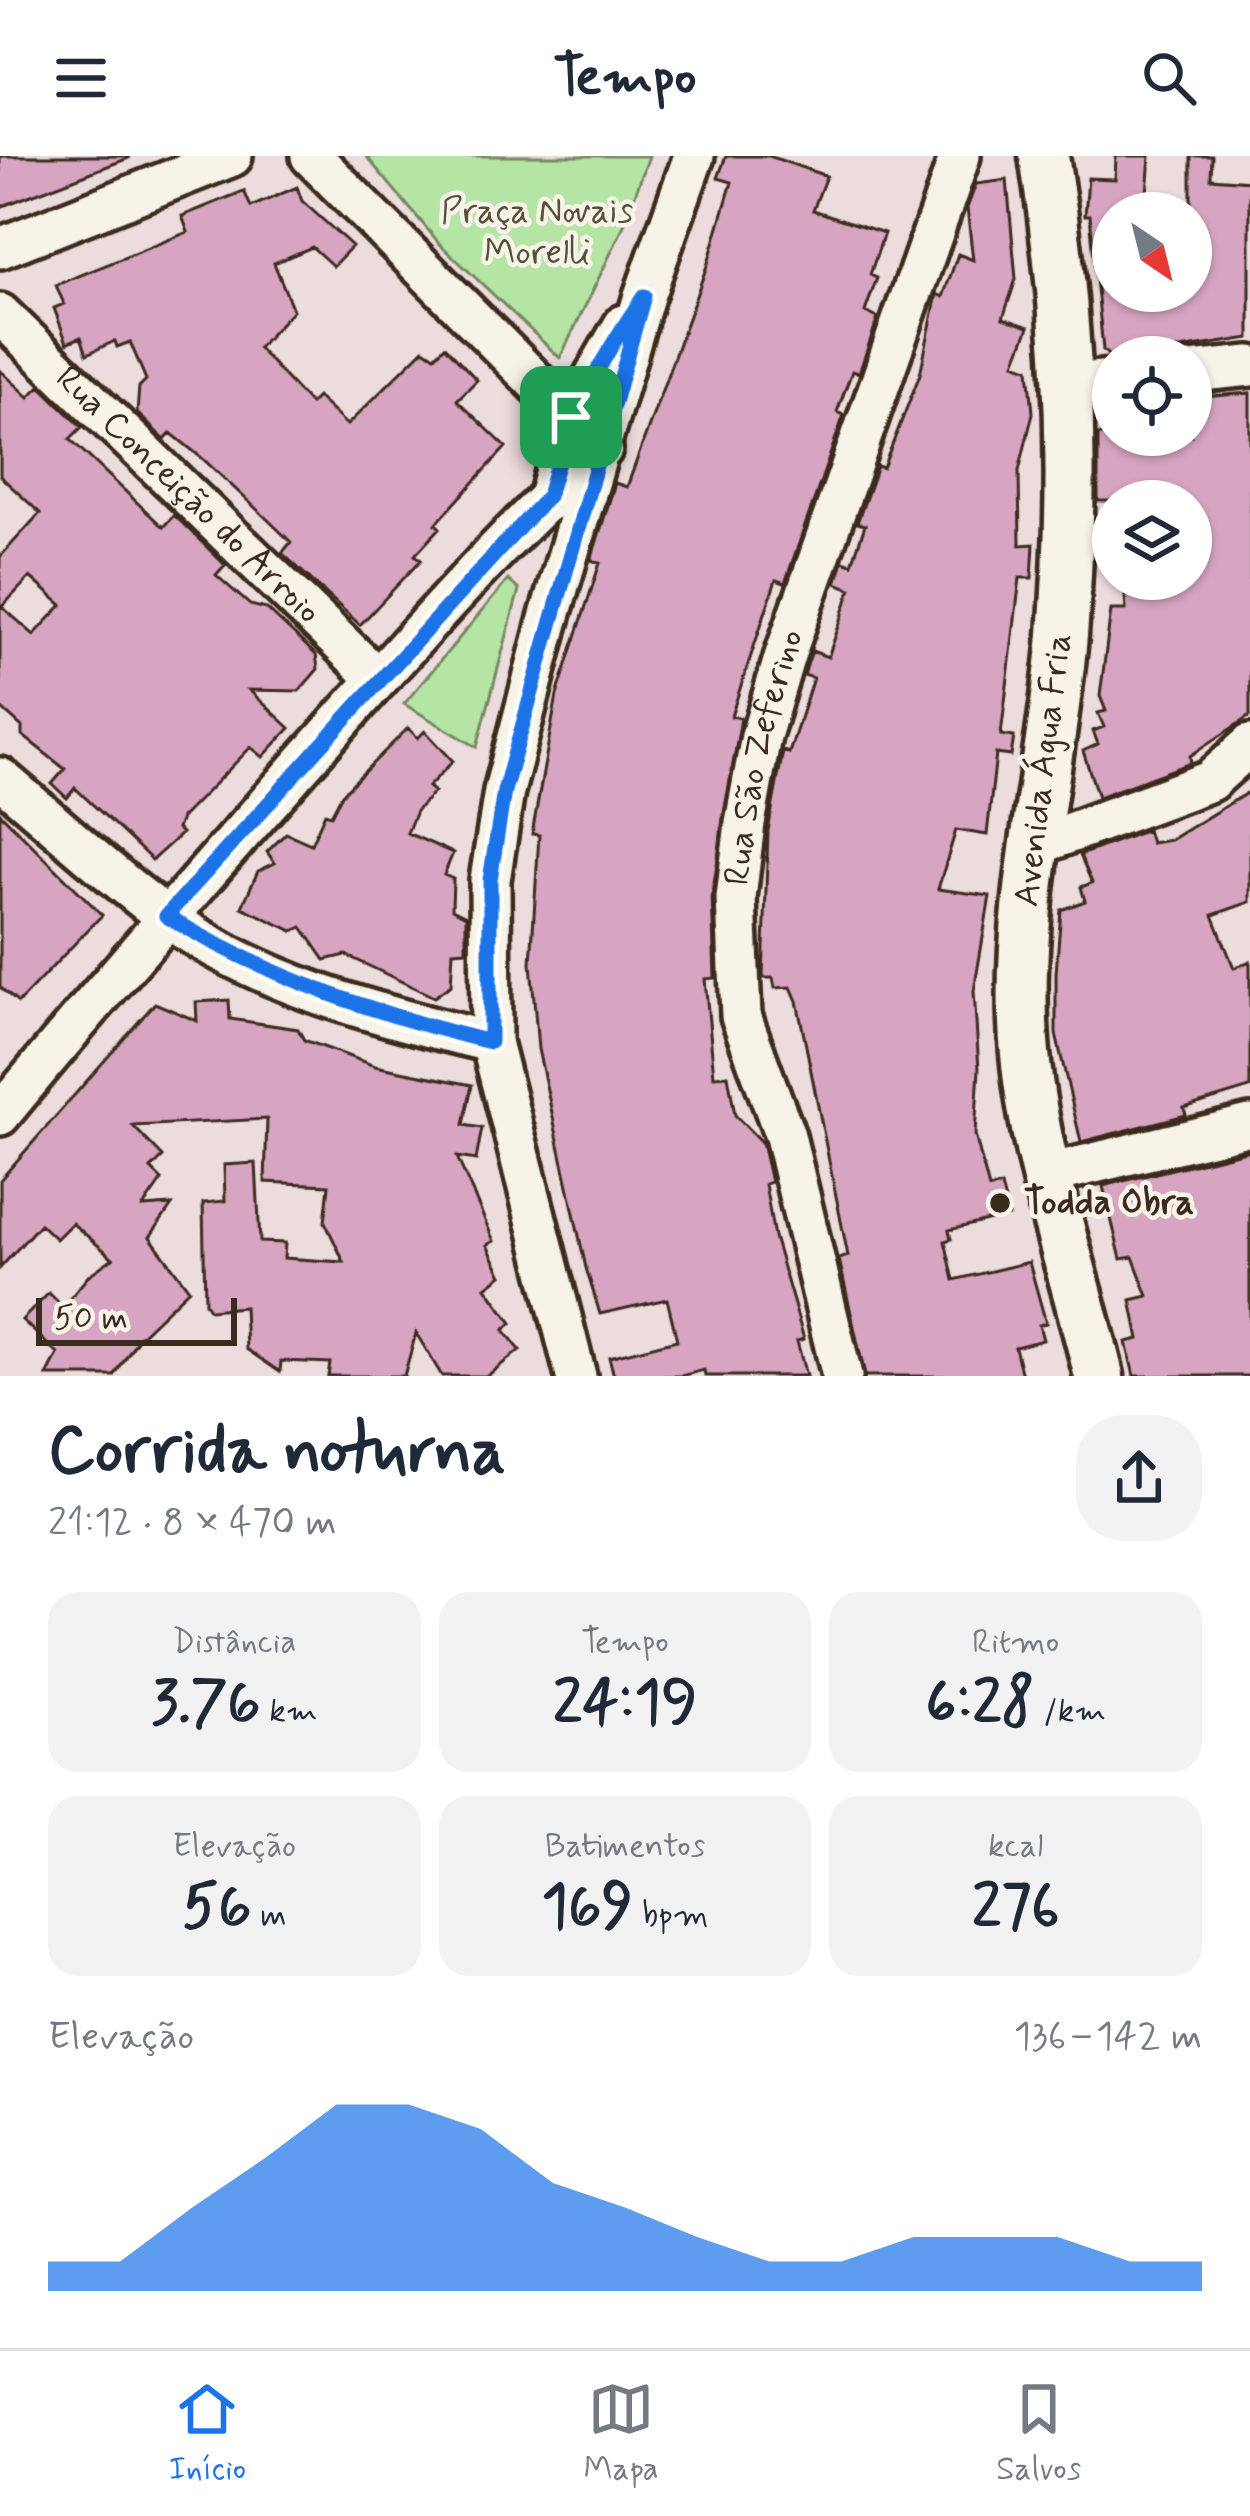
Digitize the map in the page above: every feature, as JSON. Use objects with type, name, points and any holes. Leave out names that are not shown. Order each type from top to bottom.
[{"type":"main road","name":"Avenida Água Fria","points":[[1044,156],[1092,382],[1033,847],[1022,962],[1023,1027],[1049,1174],[1100,1376]]},
{"type":"street","points":[[0,248],[232,156]]},
{"type":"street","points":[[311,156],[571,417]]},
{"type":"street","points":[[576,1376],[490,1042],[490,880],[504,791],[547,626],[644,296],[694,156]]},
{"type":"street","name":"Rua São Zeferino","points":[[842,1376],[788,1148],[741,1016],[736,898],[761,736],[785,655],[960,156]]},
{"type":"street","points":[[547,626],[548,496],[571,417],[605,352],[644,296]]},
{"type":"street","name":"Rua Conceição do Arroio","points":[[0,314],[378,679]]},
{"type":"street","points":[[1212,370],[1250,366]]},
{"type":"street","points":[[0,1115],[166,916],[378,679],[548,496],[602,448]]},
{"type":"street","points":[[1033,847],[1210,781],[1250,746]]},
{"type":"street","points":[[0,778],[166,916],[289,981],[420,1025],[490,1042]]},
{"type":"street","points":[[1049,1174],[1250,1125]]},
{"type":"green space","name":"Praça Novais Morelli","points":[[366,156],[649,156],[622,230],[560,358],[439,243]]},
{"type":"green space","points":[[508,580],[519,590],[477,747],[404,704]]},
{"type":"building","points":[[0,156],[129,156],[129,158],[0,207]]},
{"type":"building","points":[[726,156],[769,156],[826,176],[813,210],[884,233],[870,275],[877,278],[865,312],[878,318],[859,373],[852,371],[837,412],[844,415],[785,583],[776,580],[731,716],[741,718],[712,895],[715,978],[705,979],[714,1076],[728,1075],[735,1115],[762,1143],[771,1182],[765,1184],[774,1237],[804,1339],[797,1341],[806,1376],[705,1376],[704,1370],[681,1376],[614,1376],[609,1357],[677,1340],[667,1299],[600,1314],[586,1268],[538,1049],[531,963],[539,835],[532,834],[557,695],[600,563],[591,560],[615,483],[627,487],[709,260],[732,182],[718,178]]},
{"type":"building","points":[[1116,156],[1150,156],[1147,192],[1092,192],[1092,236],[1090,215],[1085,215],[1088,178],[1115,179]]},
{"type":"building","points":[[1191,156],[1212,156],[1211,178],[1250,181],[1250,338],[1212,344],[1212,336],[1102,336],[1099,312],[1212,312],[1212,192],[1191,192]]},
{"type":"building","points":[[1007,180],[1016,279],[1003,318],[1029,327],[1015,363],[1029,368],[1033,413],[1019,471],[1020,545],[1034,544],[1032,578],[1020,578],[1001,735],[1014,737],[1011,756],[996,754],[987,835],[956,830],[938,889],[990,896],[974,991],[979,1069],[975,1135],[989,1189],[1001,1186],[1009,1216],[949,1230],[951,1239],[945,1241],[954,1280],[1029,1262],[1046,1323],[1039,1325],[1043,1340],[1015,1347],[1022,1376],[865,1376],[839,1259],[848,1256],[797,1001],[791,987],[775,988],[773,978],[763,978],[768,831],[783,751],[789,753],[813,678],[804,675],[808,662],[812,651],[828,657],[840,623],[851,589],[836,583],[843,561],[852,564],[865,525],[857,523],[877,466],[883,468],[920,374],[937,294],[943,297],[958,254],[973,260],[967,208],[976,184]]},
{"type":"building","points":[[297,187],[302,201],[352,246],[333,266],[312,247],[274,263],[293,310],[258,348],[310,404],[317,397],[347,425],[424,349],[435,356],[445,346],[477,380],[457,400],[506,447],[436,524],[440,528],[415,555],[421,560],[360,625],[282,553],[291,542],[263,515],[171,433],[165,440],[137,413],[139,387],[146,380],[130,342],[117,347],[115,341],[87,354],[81,337],[67,343],[54,308],[64,304],[56,285],[188,232],[182,216],[244,191],[251,207]]},
{"type":"building","points":[[0,370],[29,397],[40,386],[82,427],[70,439],[163,527],[174,515],[225,565],[216,575],[250,605],[267,609],[316,655],[318,669],[299,691],[249,690],[290,728],[263,757],[251,747],[181,818],[177,829],[182,833],[152,860],[75,788],[67,798],[52,784],[65,769],[22,735],[22,727],[0,707],[0,557],[40,513],[0,476]],"holes":[[[30,577],[62,605],[34,635],[2,607]]]},
{"type":"building","points":[[1250,393],[1250,716],[1190,756],[1191,763],[1098,797],[1083,751],[1098,744],[1093,731],[1104,727],[1098,713],[1106,711],[1100,696],[1111,610],[1126,610],[1125,600],[1212,600],[1212,480],[1098,480],[1098,456],[1212,456],[1212,396]]},
{"type":"building","points":[[408,728],[418,738],[425,731],[453,761],[428,787],[434,792],[416,811],[407,833],[453,853],[444,875],[453,879],[452,909],[466,916],[466,950],[453,951],[451,985],[434,997],[346,955],[325,960],[302,927],[293,931],[242,907],[258,871],[275,863],[267,852],[286,833],[311,844],[325,813],[331,815],[342,794]]},
{"type":"building","points":[[1250,791],[1250,902],[1213,915],[1234,968],[1250,961],[1250,1088],[1184,1108],[1186,1115],[1081,1142],[1056,1034],[1061,910],[1085,901],[1081,887],[1092,883],[1080,855],[1147,830],[1151,843],[1170,840]]},
{"type":"building","points":[[0,813],[102,915],[18,1003],[0,987]]},
{"type":"building","points":[[229,1000],[230,1019],[298,1029],[304,1040],[375,1066],[472,1085],[464,1125],[482,1128],[476,1160],[457,1157],[494,1241],[487,1245],[502,1275],[486,1287],[512,1323],[504,1330],[520,1350],[487,1376],[442,1376],[416,1333],[404,1376],[328,1376],[330,1363],[281,1361],[280,1372],[246,1349],[244,1307],[210,1310],[205,1303],[203,1203],[225,1201],[224,1165],[256,1163],[260,1242],[285,1243],[284,1258],[344,1262],[325,1222],[329,1185],[265,1182],[267,1119],[133,1126],[163,1157],[151,1169],[162,1180],[143,1207],[172,1205],[150,1237],[189,1289],[140,1336],[114,1376],[47,1376],[58,1354],[22,1320],[49,1293],[63,1307],[89,1275],[113,1258],[72,1223],[56,1239],[40,1224],[0,1268],[0,1180],[155,1003],[197,1021],[196,1002]]},
{"type":"building","points":[[1250,1150],[1250,1376],[1134,1376],[1126,1342],[1139,1339],[1131,1300],[1148,1296],[1133,1257],[1121,1259],[1103,1186]]},
{"type":"place","name":"Todda Obra","points":[[1000,1203]]},
{"type":"route","points":[[644,296],[504,791],[490,880],[490,1042],[420,1025],[289,981],[226,952],[166,916],[548,496],[571,417],[605,352],[644,296]]}]
